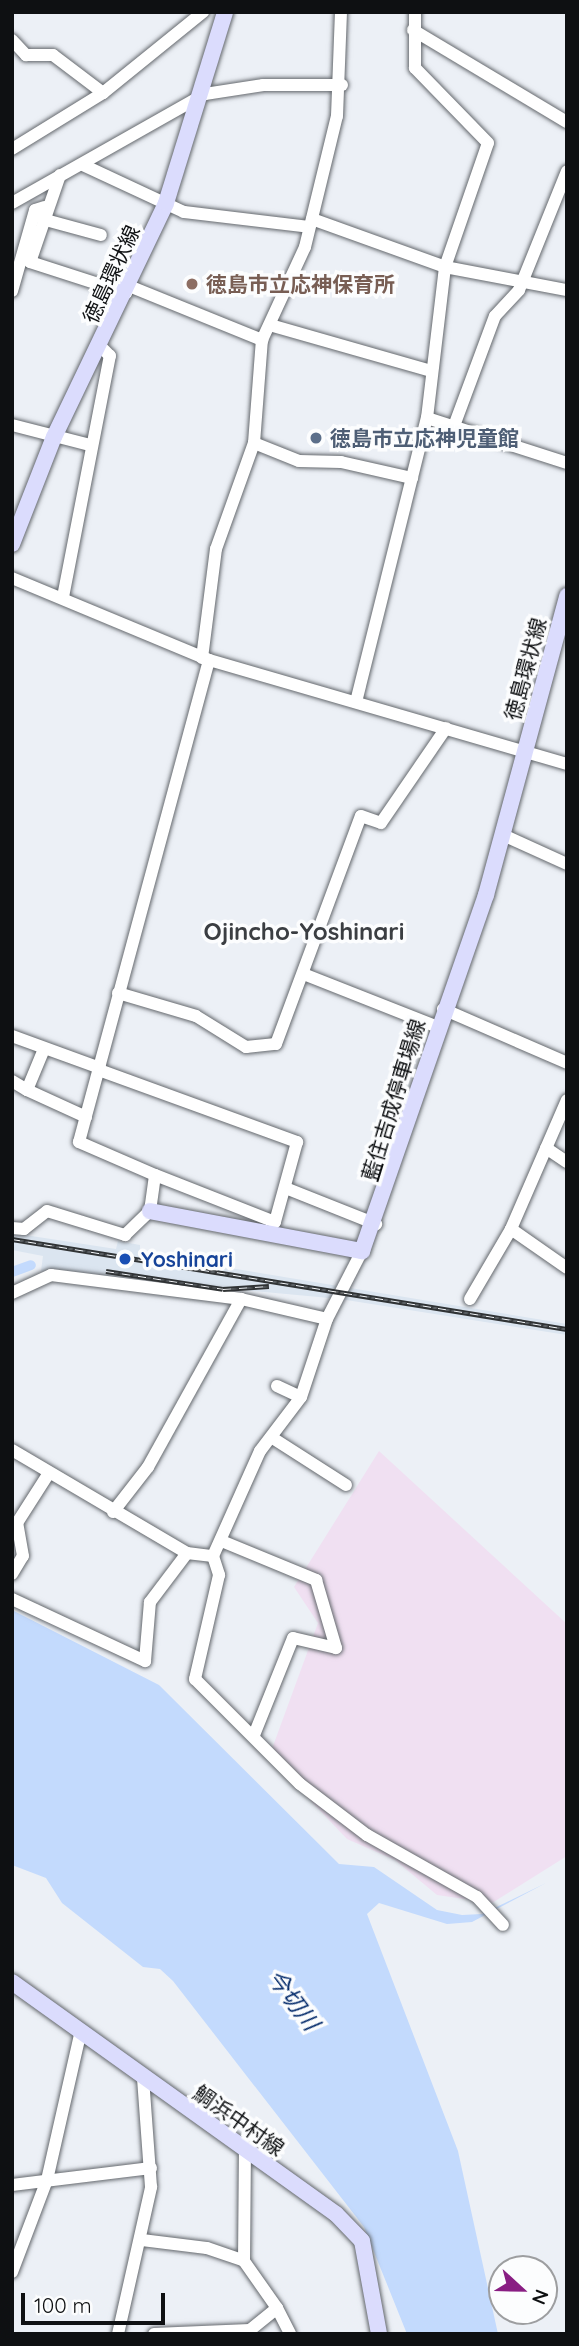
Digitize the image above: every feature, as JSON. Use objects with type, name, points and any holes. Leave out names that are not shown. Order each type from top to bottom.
[{"type":"main road","name":"徳島環状線","points":[[12,544],[54,437],[128,290],[166,203],[205,94],[225,12]]},
{"type":"main road","name":"徳島環状線","points":[[525,754],[567,596]]},
{"type":"main road","name":"藍住吉成停車場線","points":[[362,1251],[376,1224],[443,1009],[503,835],[525,754]]},
{"type":"main road","points":[[150,1211],[238,1219],[362,1251]]},
{"type":"main road","name":"鯛浜中村線","points":[[12,1982],[336,2214],[362,2241],[379,2334]]},
{"type":"street","points":[[12,149],[103,93],[203,12]]},
{"type":"street","points":[[12,1035],[44,1049],[99,1069],[297,1142],[288,1189],[275,1222],[238,1219],[155,1175],[79,1142],[99,1069],[206,659],[213,562],[254,443],[262,340],[311,223],[342,85],[341,12]]},
{"type":"street","points":[[356,702],[427,418],[445,267],[488,143],[415,68],[415,12]]},
{"type":"street","points":[[414,30],[567,122]]},
{"type":"street","points":[[12,40],[26,55],[53,55],[103,93]]},
{"type":"street","points":[[12,203],[61,175],[83,166],[205,94],[263,85],[342,85]]},
{"type":"street","points":[[83,166],[166,203],[219,219],[311,223],[445,267],[567,290]]},
{"type":"street","points":[[454,426],[495,316],[523,282],[567,171]]},
{"type":"street","points":[[61,175],[43,213],[30,262],[128,290],[262,340]]},
{"type":"street","points":[[12,290],[18,248],[35,210],[101,235]]},
{"type":"street","points":[[270,325],[432,371]]},
{"type":"street","points":[[63,597],[89,445],[110,356],[100,346]]},
{"type":"street","points":[[427,418],[567,463]]},
{"type":"street","points":[[12,425],[89,445]]},
{"type":"street","points":[[254,443],[299,461],[341,462],[412,478]]},
{"type":"street","points":[[12,578],[63,597],[206,659],[446,728],[525,754],[567,764]]},
{"type":"street","points":[[118,993],[187,1012],[222,1037],[262,1050],[283,1036],[361,816],[381,823],[446,728]]},
{"type":"street","points":[[503,835],[567,864]]},
{"type":"street","points":[[306,975],[438,1027]]},
{"type":"street","points":[[443,1009],[567,1063]]},
{"type":"street","points":[[27,1090],[44,1049]]},
{"type":"street","points":[[12,1082],[86,1117]]},
{"type":"street","points":[[470,1299],[511,1229],[567,1100]]},
{"type":"street","points":[[546,1148],[567,1162]]},
{"type":"street","points":[[12,1228],[24,1230],[47,1210],[125,1235],[150,1211],[155,1175]]},
{"type":"street","points":[[288,1189],[376,1224]]},
{"type":"street","points":[[511,1229],[567,1268]]},
{"type":"street","points":[[214,1556],[224,1542],[241,1491],[271,1437],[301,1398],[327,1320],[362,1251]]},
{"type":"street","points":[[12,1293],[51,1275],[241,1300],[327,1320]]},
{"type":"street","points":[[113,1512],[148,1467],[241,1300]]},
{"type":"street","points":[[277,1385],[301,1398]]},
{"type":"street","points":[[271,1437],[346,1485]]},
{"type":"street","points":[[12,1450],[113,1512],[187,1553],[214,1556]]},
{"type":"street","points":[[12,1574],[23,1556],[17,1523],[49,1473]]},
{"type":"street","points":[[224,1542],[316,1580],[336,1648],[293,1638],[254,1735]]},
{"type":"street","points":[[12,1599],[145,1661],[150,1602],[187,1553]]},
{"type":"street","points":[[214,1556],[219,1575],[195,1679],[254,1735],[300,1784],[367,1835],[477,1897],[503,1925]]},
{"type":"street","points":[[13,2266],[47,2180],[81,2031]]},
{"type":"street","points":[[118,2334],[142,2241],[151,2168],[143,2078]]},
{"type":"street","points":[[244,2261],[245,2150]]},
{"type":"street","points":[[13,2181],[47,2180],[151,2168]]},
{"type":"street","points":[[142,2241],[207,2248],[244,2261],[277,2308],[289,2334]]},
{"type":"street","points":[[154,2334],[249,2332],[277,2308]]},
{"type":"shaded area","points":[[12,1233],[116,1249],[118,1241],[140,1245],[140,1253],[567,1324],[567,1335],[340,1299],[41,1271],[43,1256],[12,1250]]},
{"type":"shaded area","points":[[379,1451],[567,1624],[567,1856],[492,1903],[437,1895],[395,1860],[347,1839],[269,1757],[318,1623],[294,1587]]},
{"type":"water","name":"今切川","points":[[12,1610],[159,1685],[339,1864],[374,1867],[437,1910],[462,1915],[482,1914],[546,1883],[472,1922],[447,1924],[379,1903],[367,1914],[458,2151],[488,2288],[488,2325],[496,2325],[498,2334],[407,2334],[364,2227],[173,1981],[160,1969],[143,1967],[62,1903],[46,1878],[12,1865]]},
{"type":"waterway","points":[[12,1272],[31,1265]]},
{"type":"railway","points":[[12,1239],[567,1329]]},
{"type":"railway","points":[[106,1271],[223,1289],[269,1286]]},
{"type":"place","name":"徳島市立応神保育所","points":[[192,284]]},
{"type":"place","name":"徳島市立応神児童館","points":[[316,438]]},
{"type":"place","name":"Yoshinari","points":[[125,1259]]},
{"type":"district","name":"Ojincho-Yoshinari","points":[[304,932]]}]
